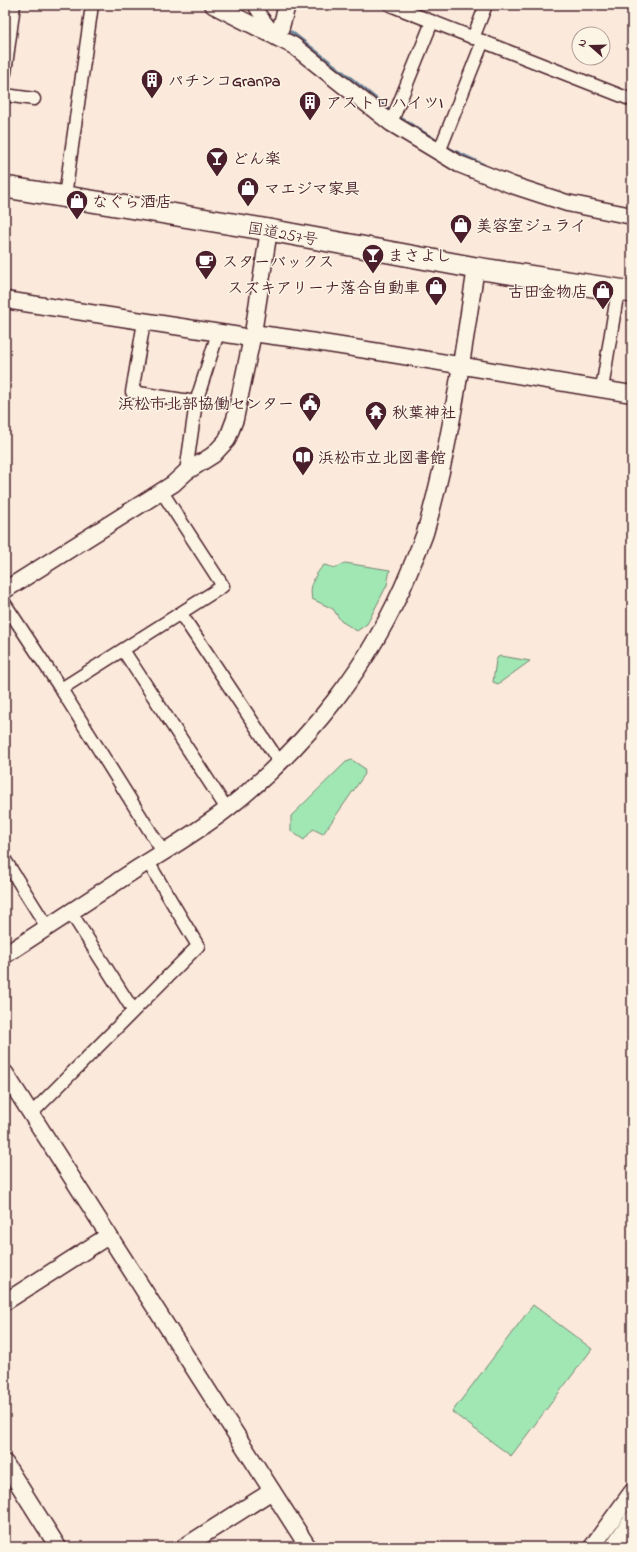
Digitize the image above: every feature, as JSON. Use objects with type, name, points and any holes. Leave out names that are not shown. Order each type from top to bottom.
[{"type":"highway","name":"国道257号","points":[[5,187],[269,230],[476,268],[625,291]]},
{"type":"street","points":[[5,73],[14,5]]},
{"type":"street","points":[[65,196],[92,5]]},
{"type":"street","points":[[213,5],[278,38],[300,51],[394,117],[441,147],[459,164],[512,185],[567,202],[632,216]]},
{"type":"street","points":[[254,5],[278,38]]},
{"type":"street","points":[[278,38],[287,5]]},
{"type":"street","points":[[390,5],[405,8],[432,22],[632,100]]},
{"type":"street","points":[[441,147],[478,39],[486,5]]},
{"type":"street","points":[[394,117],[432,22]]},
{"type":"street","points":[[5,95],[34,99]]},
{"type":"street","points":[[5,590],[162,492],[186,472],[213,455],[227,440],[235,419],[252,337],[269,230]]},
{"type":"street","points":[[5,955],[227,809],[280,763],[305,737],[358,668],[380,633],[402,591],[424,535],[440,477],[461,366],[476,268]]},
{"type":"street","points":[[602,389],[625,291]]},
{"type":"street","points":[[5,300],[218,334],[324,343],[632,394]]},
{"type":"street","points":[[144,322],[132,392],[196,402]]},
{"type":"street","points":[[186,472],[196,402],[218,334]]},
{"type":"street","points":[[61,690],[223,586],[162,492]]},
{"type":"street","points":[[5,604],[163,852]]},
{"type":"street","points":[[181,614],[280,763]]},
{"type":"street","points":[[123,650],[227,809]]},
{"type":"street","points":[[5,860],[47,927]]},
{"type":"street","points":[[31,1114],[198,946],[148,862]]},
{"type":"street","points":[[70,911],[133,1010]]},
{"type":"street","points":[[5,1073],[308,1547]]},
{"type":"street","points":[[7,1296],[108,1236]]},
{"type":"street","points":[[5,1463],[58,1547]]},
{"type":"street","points":[[184,1547],[272,1491]]},
{"type":"street","points":[[592,1547],[632,1492]]},
{"type":"street","points":[[613,1547],[632,1519]]},
{"type":"green space","points":[[345,563],[390,570],[387,585],[367,624],[357,631],[341,621],[333,609],[312,599],[311,594],[313,581],[324,565],[336,568]]},
{"type":"green space","points":[[501,656],[530,661],[498,684],[493,682],[496,660]]},
{"type":"green space","points":[[352,760],[364,768],[365,774],[323,834],[313,829],[304,840],[291,831],[291,816],[346,762]]},
{"type":"green space","points":[[533,1305],[592,1349],[511,1456],[452,1412]]},
{"type":"waterway","points":[[291,32],[392,112]]},
{"type":"waterway","points":[[397,116],[450,149],[484,165]]},
{"type":"place","name":"パチンコGranPa","points":[[152,100]]},
{"type":"place","name":"アストロハイツI","points":[[310,122]]},
{"type":"place","name":"どん楽","points":[[217,178]]},
{"type":"place","name":"マエジマ家具","points":[[248,208]]},
{"type":"place","name":"なぐら酒店","points":[[77,220]]},
{"type":"place","name":"美容室ジュライ","points":[[461,244]]},
{"type":"place","name":"まさよし","points":[[373,274]]},
{"type":"place","name":"スターバックス","points":[[206,280]]},
{"type":"place","name":"スズキアリーナ落合自動車","points":[[436,306]]},
{"type":"place","name":"古田金物店","points":[[603,310]]},
{"type":"place","name":"浜松市北部協働センター","points":[[310,422]]},
{"type":"place","name":"秋葉神社","points":[[376,432]]},
{"type":"place","name":"浜松市立北図書館","points":[[303,476]]}]
